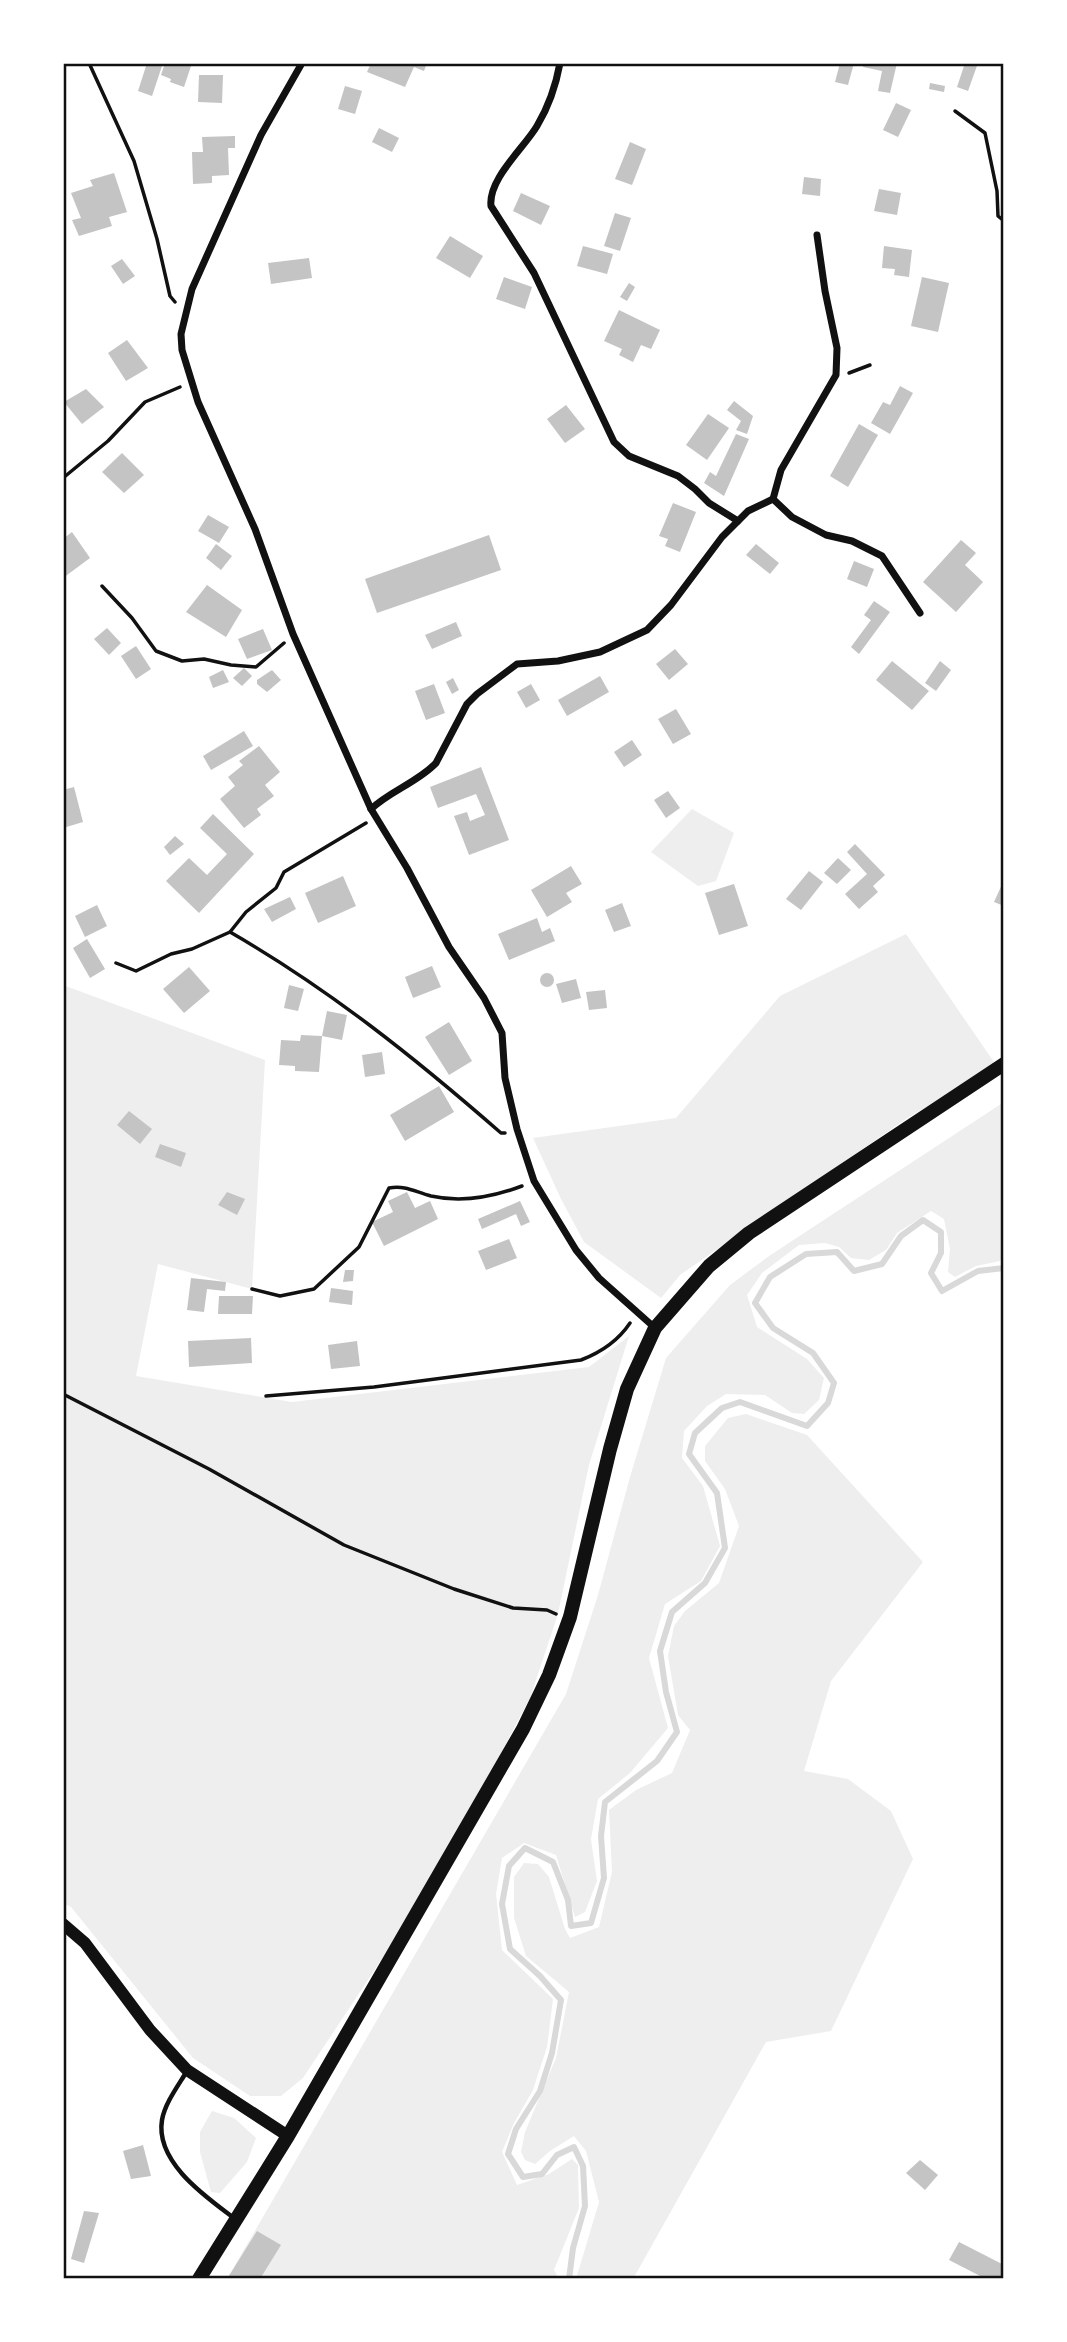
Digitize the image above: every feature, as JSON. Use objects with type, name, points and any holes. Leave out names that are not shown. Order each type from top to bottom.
[{"type":"highway","points":[[199,2279],[288,2136],[523,1729],[549,1675],[570,1616],[610,1449],[628,1389],[655,1328],[709,1266],[749,1233],[1004,1064]]},
{"type":"main road","points":[[63,1924],[85,1943],[150,2030],[187,2070],[288,2136]]},
{"type":"street","points":[[302,63],[261,135],[192,289],[181,334],[182,350],[192,383],[255,529],[293,634],[371,809],[407,868],[449,947],[484,998],[502,1033],[505,1078],[517,1129],[534,1181],[576,1250],[599,1278],[655,1328]]},
{"type":"street","points":[[559,63],[554,92],[545,112],[495,187],[491,206],[534,273],[614,442],[629,456],[678,476],[709,503],[738,521]]},
{"type":"street","points":[[371,809],[428,771],[436,763],[470,699],[517,664],[558,661],[600,652],[647,630],[671,605],[722,537],[748,512],[773,499],[781,470],[834,380],[837,348],[817,235]]},
{"type":"street","points":[[773,499],[792,517],[826,535],[852,541],[882,556],[920,613]]},
{"type":"lane","points":[[187,2070],[162,2117],[164,2144],[177,2168],[203,2194],[237,2220]]},
{"type":"path","points":[[89,63],[134,161],[157,239],[170,296],[183,311],[186,310]]},
{"type":"path","points":[[955,111],[985,133],[997,191],[998,216],[1004,221]]},
{"type":"path","points":[[834,380],[870,365]]},
{"type":"path","points":[[63,478],[108,441],[145,402],[192,383]]},
{"type":"path","points":[[102,586],[132,618],[156,651],[182,660],[204,659],[256,667],[293,634]]},
{"type":"path","points":[[116,963],[136,971],[171,954],[192,949],[230,932],[246,912],[276,888],[284,872],[369,821],[371,809]]},
{"type":"path","points":[[230,932],[355,1012],[377,1033],[408,1053],[501,1133],[507,1134],[517,1129]]},
{"type":"path","points":[[252,1289],[280,1296],[314,1289],[359,1247],[389,1188],[402,1185],[432,1196],[470,1200],[502,1194],[534,1181]]},
{"type":"path","points":[[265,1396],[374,1387],[581,1360],[595,1355],[620,1338],[637,1312]]},
{"type":"path","points":[[63,1394],[209,1469],[344,1545],[454,1589],[513,1608],[547,1610],[570,1616]]},
{"type":"shaded area","points":[[692,809],[734,833],[716,881],[698,886],[651,852]]},
{"type":"shaded area","points":[[906,934],[996,1065],[906,1119],[680,1275],[661,1298],[584,1242],[533,1138],[676,1118],[780,996]]},
{"type":"shaded area","points":[[63,985],[265,1060],[252,1289],[158,1264],[136,1376],[292,1402],[589,1367],[629,1336],[589,1465],[558,1614],[530,1698],[485,1783],[397,1936],[303,2078],[281,2096],[250,2096],[193,2058],[71,1907],[63,1903]]},
{"type":"shaded area","points":[[1004,1102],[1004,1254],[1000,1261],[976,1266],[955,1277],[948,1272],[950,1249],[944,1219],[931,1211],[897,1233],[886,1250],[869,1260],[851,1258],[839,1247],[825,1243],[799,1245],[762,1273],[747,1295],[757,1327],[807,1359],[824,1378],[819,1400],[804,1414],[792,1413],[765,1395],[726,1394],[707,1406],[684,1431],[682,1458],[703,1486],[720,1546],[701,1581],[665,1604],[649,1658],[668,1728],[630,1773],[598,1799],[591,1839],[597,1881],[585,1912],[575,1917],[556,1855],[524,1843],[502,1858],[496,1894],[502,1950],[553,1999],[547,2047],[533,2090],[514,2123],[502,2152],[517,2185],[549,2174],[572,2159],[578,2165],[579,2208],[554,2270],[559,2279],[227,2279],[566,1694],[598,1595],[666,1358],[730,1285],[769,1256]]},
{"type":"shaded area","points":[[746,1414],[807,1435],[923,1562],[831,1681],[804,1771],[848,1779],[891,1811],[913,1859],[831,2031],[766,2042],[633,2279],[576,2279],[599,2202],[586,2151],[574,2136],[535,2164],[525,2160],[521,2152],[525,2132],[556,2058],[569,1992],[526,1956],[514,1918],[514,1877],[524,1863],[538,1864],[549,1877],[570,1938],[599,1927],[612,1872],[609,1810],[636,1790],[672,1773],[690,1730],[678,1715],[668,1656],[674,1626],[685,1611],[719,1583],[739,1526],[725,1489],[705,1461],[705,1446],[728,1418]]},
{"type":"shaded area","points":[[212,2111],[234,2118],[256,2138],[247,2162],[220,2193],[211,2192],[200,2152],[200,2132]]},
{"type":"building","points":[[147,63],[163,63],[152,96],[138,91]]},
{"type":"building","points":[[165,63],[192,63],[184,87],[161,75]]},
{"type":"building","points":[[371,63],[427,63],[424,71],[414,67],[405,87],[367,72]]},
{"type":"building","points":[[840,63],[854,63],[848,85],[835,82]]},
{"type":"building","points":[[864,63],[897,63],[890,93],[878,91],[882,71],[863,67]]},
{"type":"building","points":[[965,63],[978,63],[968,91],[957,87]]},
{"type":"building","points":[[199,75],[223,75],[222,103],[198,102]]},
{"type":"building","points":[[930,83],[945,86],[944,92],[929,89]]},
{"type":"building","points":[[345,86],[362,91],[355,114],[338,109]]},
{"type":"building","points":[[896,103],[911,110],[898,137],[883,130]]},
{"type":"building","points":[[379,128],[399,138],[392,152],[372,142]]},
{"type":"building","points":[[235,136],[235,148],[228,148],[229,175],[212,176],[212,183],[193,184],[192,152],[203,152],[202,137]]},
{"type":"building","points":[[630,142],[646,149],[632,185],[615,179]]},
{"type":"building","points":[[114,173],[127,212],[109,217],[112,226],[79,236],[72,220],[81,218],[71,193],[93,186],[90,180]]},
{"type":"building","points":[[804,177],[821,179],[820,196],[802,194]]},
{"type":"building","points":[[879,189],[901,193],[897,215],[874,211]]},
{"type":"building","points":[[521,193],[550,206],[541,225],[513,211]]},
{"type":"building","points":[[615,213],[631,218],[620,251],[604,246]]},
{"type":"building","points":[[450,236],[483,256],[470,278],[436,258]]},
{"type":"building","points":[[583,246],[613,254],[607,274],[577,266]]},
{"type":"building","points":[[884,246],[912,250],[909,277],[894,275],[895,269],[882,268]]},
{"type":"building","points":[[309,258],[312,278],[271,284],[268,263]]},
{"type":"building","points":[[122,259],[135,276],[123,284],[111,266]]},
{"type":"building","points":[[504,277],[532,287],[525,309],[496,299]]},
{"type":"building","points":[[922,277],[949,283],[938,332],[911,326]]},
{"type":"building","points":[[629,283],[635,287],[627,301],[620,297]]},
{"type":"building","points":[[619,310],[660,330],[651,349],[641,345],[633,362],[619,355],[622,349],[604,341]]},
{"type":"building","points":[[127,340],[148,368],[126,381],[108,353]]},
{"type":"building","points":[[900,386],[913,393],[890,434],[871,423],[883,402],[890,405]]},
{"type":"building","points":[[86,389],[104,407],[82,424],[64,402]]},
{"type":"building","points":[[734,401],[753,416],[747,434],[736,430],[741,421],[727,410]]},
{"type":"building","points":[[566,405],[585,429],[565,443],[547,419]]},
{"type":"building","points":[[708,414],[729,428],[707,460],[686,445]]},
{"type":"building","points":[[859,424],[878,435],[848,487],[830,476]]},
{"type":"building","points":[[736,434],[749,439],[724,496],[704,483],[710,472],[716,476]]},
{"type":"building","points":[[122,453],[144,475],[124,493],[102,472]]},
{"type":"building","points":[[673,503],[696,512],[680,552],[665,546],[668,539],[659,536]]},
{"type":"building","points":[[208,515],[229,527],[219,543],[198,531]]},
{"type":"building","points":[[72,532],[90,558],[63,578],[63,539]]},
{"type":"building","points":[[489,535],[501,570],[377,613],[365,579]]},
{"type":"building","points":[[961,540],[976,553],[965,565],[983,582],[956,612],[923,582]]},
{"type":"building","points":[[216,544],[232,556],[221,570],[206,558]]},
{"type":"building","points":[[756,544],[779,563],[770,574],[746,555]]},
{"type":"building","points":[[854,561],[874,569],[867,587],[847,579]]},
{"type":"building","points":[[207,585],[242,610],[226,637],[186,612]]},
{"type":"building","points":[[874,601],[890,612],[859,654],[851,647],[871,620],[864,615]]},
{"type":"building","points":[[456,622],[462,636],[432,649],[425,635]]},
{"type":"building","points":[[107,628],[121,643],[109,655],[94,639]]},
{"type":"building","points":[[263,629],[272,650],[247,659],[238,639]]},
{"type":"building","points":[[136,646],[151,669],[136,679],[121,656]]},
{"type":"building","points":[[675,649],[688,664],[669,680],[656,664]]},
{"type":"building","points":[[892,661],[929,691],[912,710],[876,680]]},
{"type":"building","points":[[940,661],[951,670],[936,691],[925,683]]},
{"type":"building","points":[[244,668],[252,676],[242,686],[233,678]]},
{"type":"building","points":[[223,670],[229,682],[213,688],[209,677]]},
{"type":"building","points":[[272,670],[281,680],[267,692],[257,684],[257,680]]},
{"type":"building","points":[[600,676],[609,692],[567,716],[558,700]]},
{"type":"building","points":[[453,678],[459,690],[452,694],[446,682]]},
{"type":"building","points":[[434,684],[445,713],[426,720],[415,691]]},
{"type":"building","points":[[531,684],[540,700],[526,708],[517,692]]},
{"type":"building","points":[[676,709],[691,734],[673,744],[658,719]]},
{"type":"building","points":[[244,731],[253,746],[211,770],[203,756]]},
{"type":"building","points":[[632,740],[642,755],[624,767],[614,752]]},
{"type":"building","points":[[259,746],[280,772],[265,785],[274,796],[257,809],[261,815],[244,828],[220,799],[235,786],[228,777],[243,765],[239,761]]},
{"type":"building","points":[[481,767],[509,840],[469,855],[454,816],[467,812],[470,821],[485,815],[476,794],[438,808],[430,787]]},
{"type":"building","points":[[74,787],[83,822],[63,828],[63,790]]},
{"type":"building","points":[[668,791],[680,808],[666,818],[654,800]]},
{"type":"building","points":[[213,814],[254,854],[199,913],[166,881],[189,858],[207,875],[227,854],[200,828]]},
{"type":"building","points":[[175,836],[184,844],[170,855],[164,847]]},
{"type":"building","points":[[855,844],[885,875],[873,886],[878,892],[859,909],[845,894],[867,874],[847,852]]},
{"type":"building","points":[[838,858],[851,870],[837,884],[824,873]]},
{"type":"building","points":[[571,866],[582,884],[566,893],[572,902],[547,917],[531,890]]},
{"type":"building","points":[[809,871],[823,882],[801,910],[786,899]]},
{"type":"building","points":[[343,876],[356,906],[318,923],[305,893]]},
{"type":"building","points":[[1004,880],[1004,906],[994,902]]},
{"type":"building","points":[[734,884],[748,926],[719,935],[705,893]]},
{"type":"building","points":[[290,897],[296,909],[272,922],[264,909]]},
{"type":"building","points":[[622,903],[631,926],[614,932],[605,910]]},
{"type":"building","points":[[97,905],[107,926],[85,937],[75,916]]},
{"type":"building","points":[[537,918],[542,932],[550,928],[555,941],[509,960],[498,934]]},
{"type":"building","points":[[87,939],[105,969],[90,978],[73,948]]},
{"type":"building","points":[[432,966],[441,987],[413,998],[405,977]]},
{"type":"building","points":[[189,967],[210,991],[184,1013],[163,989]]},
{"type":"building","points":[[547,973],[552,975],[552,985],[547,987],[542,985],[540,980],[542,975]]},
{"type":"building","points":[[576,979],[581,998],[562,1003],[556,984]]},
{"type":"building","points":[[289,985],[304,989],[298,1011],[284,1008]]},
{"type":"building","points":[[605,990],[607,1008],[589,1010],[586,992]]},
{"type":"building","points":[[327,1011],[347,1015],[342,1040],[322,1036]]},
{"type":"building","points":[[449,1022],[472,1061],[449,1075],[425,1037]]},
{"type":"building","points":[[301,1035],[322,1036],[319,1072],[295,1071],[295,1066],[279,1065],[281,1040],[300,1041]]},
{"type":"building","points":[[382,1052],[385,1074],[365,1077],[362,1055]]},
{"type":"building","points":[[439,1086],[454,1112],[405,1141],[390,1115]]},
{"type":"building","points":[[129,1111],[152,1129],[140,1144],[117,1125]]},
{"type":"building","points":[[160,1144],[186,1153],[181,1167],[155,1157]]},
{"type":"building","points":[[227,1192],[245,1199],[237,1215],[218,1205]]},
{"type":"building","points":[[407,1192],[415,1208],[430,1201],[438,1219],[384,1246],[372,1222],[393,1212],[388,1201]]},
{"type":"building","points":[[520,1201],[530,1222],[521,1226],[516,1214],[482,1229],[478,1219]]},
{"type":"building","points":[[509,1239],[517,1258],[486,1270],[478,1251]]},
{"type":"building","points":[[345,1270],[354,1270],[353,1281],[343,1282]]},
{"type":"building","points":[[191,1278],[226,1282],[225,1291],[207,1289],[204,1312],[187,1310]]},
{"type":"building","points":[[331,1288],[353,1291],[352,1305],[329,1302]]},
{"type":"building","points":[[219,1296],[253,1296],[252,1314],[218,1314]]},
{"type":"building","points":[[251,1338],[252,1363],[189,1367],[188,1341]]},
{"type":"building","points":[[357,1341],[360,1366],[331,1369],[328,1345]]},
{"type":"building","points":[[143,2145],[151,2176],[131,2179],[123,2151]]},
{"type":"building","points":[[920,2160],[938,2175],[925,2190],[906,2173]]},
{"type":"building","points":[[84,2211],[99,2213],[84,2263],[71,2259]]},
{"type":"building","points":[[257,2231],[281,2245],[260,2279],[227,2279]]},
{"type":"building","points":[[959,2242],[1004,2265],[1001,2279],[986,2279],[949,2260]]},
{"type":"waterway","points":[[569,2279],[573,2248],[585,2206],[583,2166],[574,2147],[557,2155],[542,2174],[523,2177],[508,2154],[516,2129],[540,2091],[552,2053],[561,2000],[540,1976],[510,1949],[502,1904],[509,1866],[525,1848],[553,1862],[568,1900],[571,1926],[591,1923],[604,1878],[601,1836],[605,1802],[657,1761],[677,1732],[666,1692],[660,1651],[672,1612],[705,1583],[725,1548],[717,1493],[689,1454],[695,1433],[722,1408],[740,1402],[807,1426],[828,1403],[834,1383],[813,1353],[773,1328],[755,1303],[770,1277],[806,1254],[837,1252],[854,1271],[882,1264],[901,1236],[923,1220],[941,1232],[941,1253],[931,1273],[942,1291],[978,1271],[1004,1268]]}]
